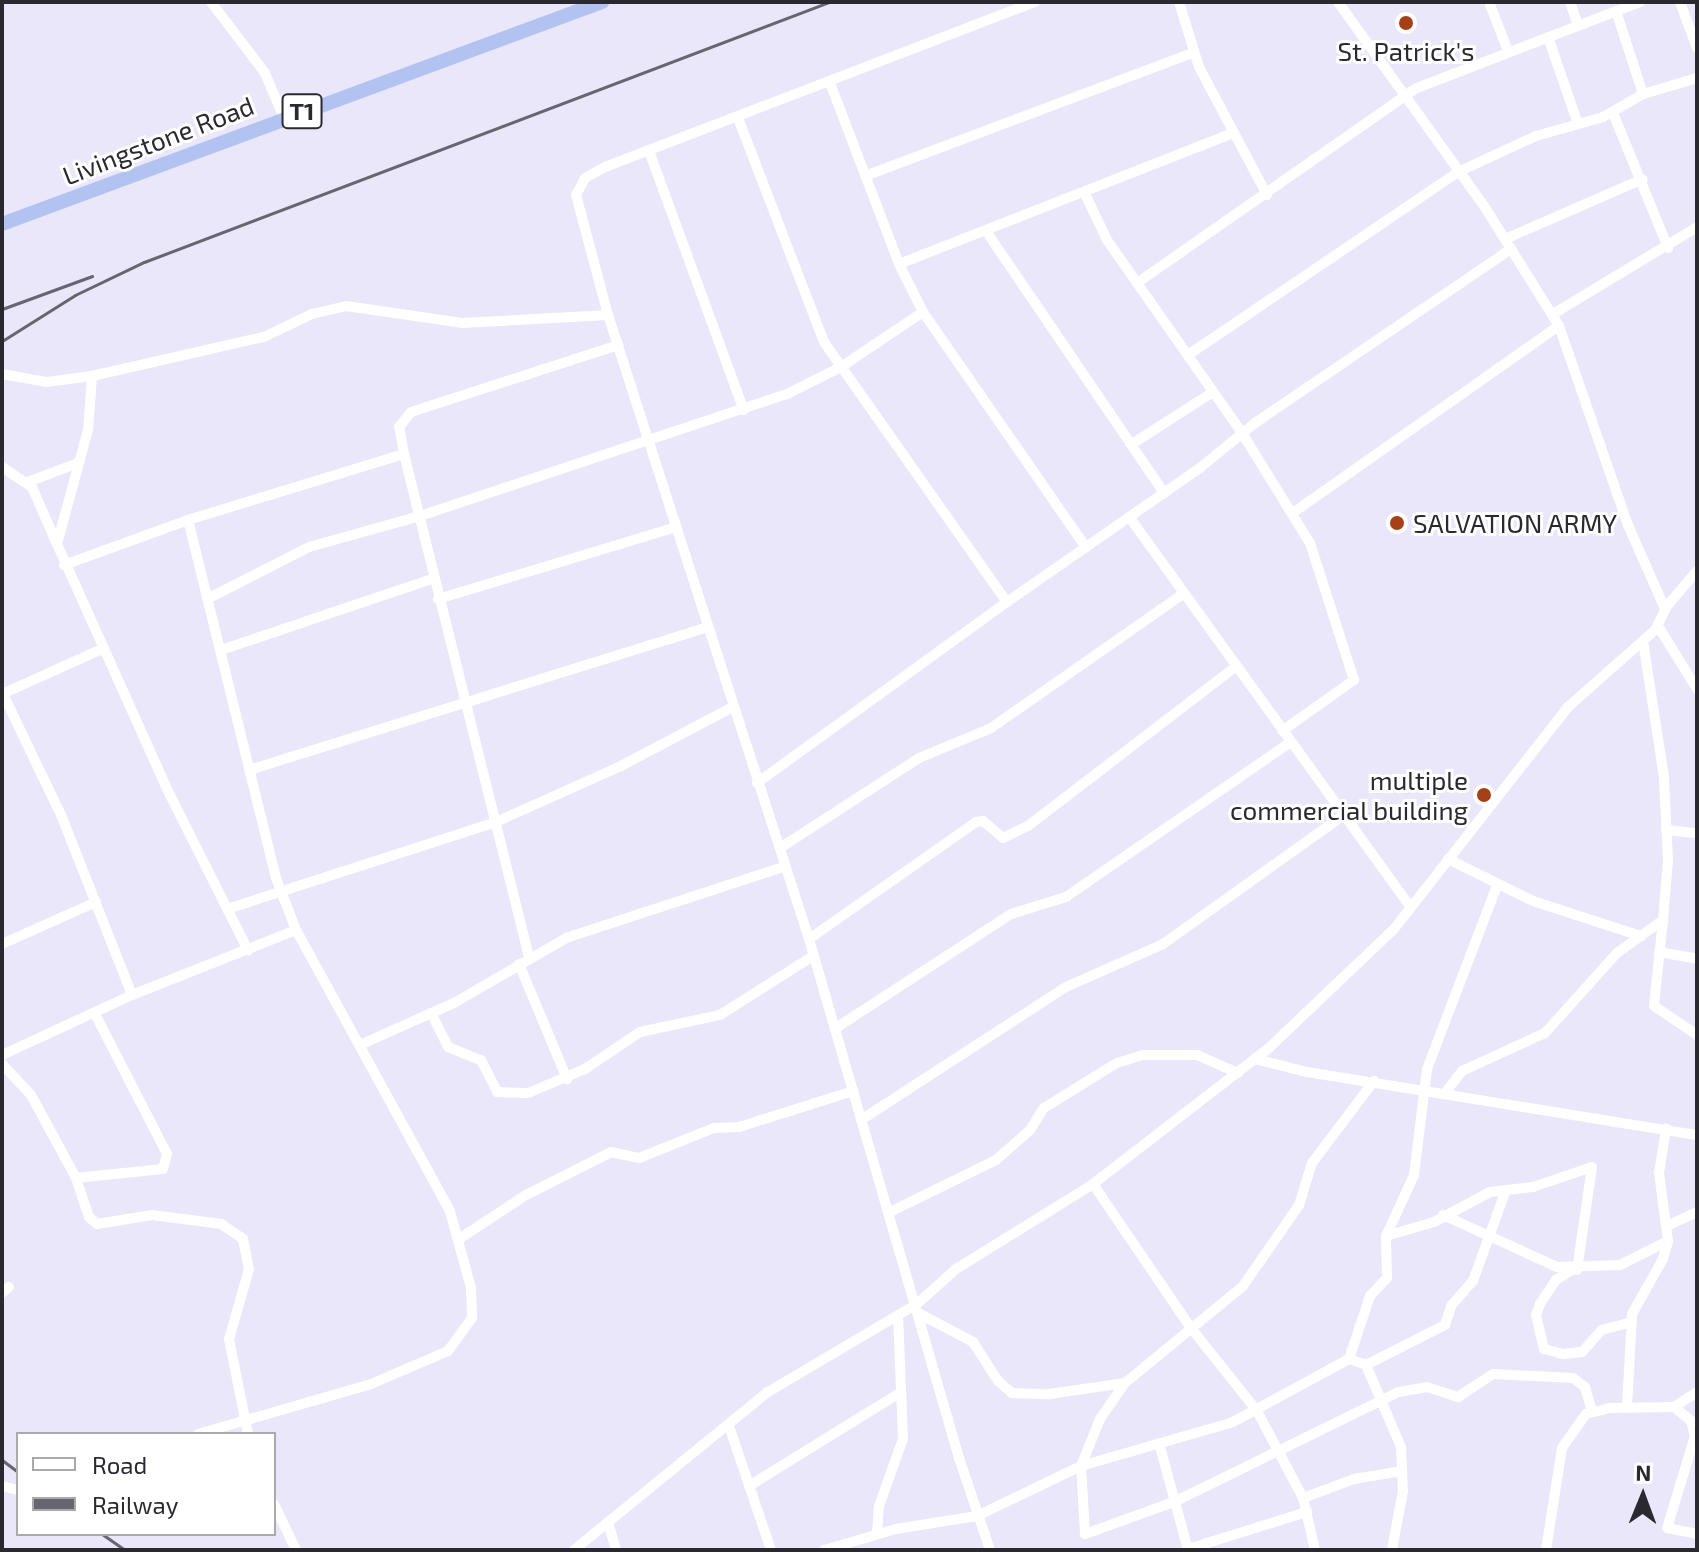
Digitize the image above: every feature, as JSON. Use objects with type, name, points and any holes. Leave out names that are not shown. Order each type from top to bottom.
[{"type":"highway","name":"Livingstone Road","points":[[2,224],[602,2]]},
{"type":"street","points":[[211,2],[265,73],[284,118]]},
{"type":"street","points":[[990,1550],[977,1516],[809,939],[608,315],[577,189],[593,173],[1035,2]]},
{"type":"street","points":[[1179,2],[1193,53],[1231,134],[1267,195]]},
{"type":"street","points":[[1338,2],[1402,97],[1505,239],[1553,314],[1628,525],[1665,609]]},
{"type":"street","points":[[1489,2],[1508,51]]},
{"type":"street","points":[[1570,2],[1578,25]]},
{"type":"street","points":[[1137,283],[1267,195],[1402,97],[1508,51],[1640,2]]},
{"type":"street","points":[[1680,2],[1697,48]]},
{"type":"street","points":[[1616,11],[1643,94]]},
{"type":"street","points":[[1548,37],[1578,124]]},
{"type":"street","points":[[865,176],[1193,53]]},
{"type":"street","points":[[1188,355],[1458,172],[1536,136],[1613,113],[1643,94],[1697,78]]},
{"type":"street","points":[[830,83],[899,264],[923,312],[1086,547]]},
{"type":"street","points":[[1613,113],[1643,179],[1668,248]]},
{"type":"street","points":[[738,118],[815,323],[841,367],[1007,602]]},
{"type":"street","points":[[899,264],[1085,194],[1231,134]]},
{"type":"street","points":[[649,151],[744,410]]},
{"type":"street","points":[[1505,239],[1643,179]]},
{"type":"street","points":[[1085,194],[1107,240],[1242,433],[1294,512],[1310,543],[1355,672],[1349,687],[1282,731]]},
{"type":"street","points":[[1553,314],[1668,248],[1697,227]]},
{"type":"street","points":[[986,231],[1164,493]]},
{"type":"street","points":[[757,783],[1007,602],[1130,518],[1242,433],[1511,249]]},
{"type":"street","points":[[2,374],[47,382],[92,376],[264,337],[302,318],[346,306],[462,323],[608,315]]},
{"type":"street","points":[[209,598],[298,551],[420,516],[744,410],[841,367],[923,312]]},
{"type":"street","points":[[1294,512],[1559,326]]},
{"type":"street","points":[[529,957],[432,579],[399,427],[411,412],[618,345]]},
{"type":"street","points":[[57,544],[88,430],[92,376]]},
{"type":"street","points":[[1132,444],[1213,392]]},
{"type":"street","points":[[64,565],[188,520],[404,454]]},
{"type":"street","points":[[28,482],[78,463]]},
{"type":"street","points":[[2,467],[28,482],[102,649],[248,950]]},
{"type":"street","points":[[1130,518],[1182,595],[1411,907]]},
{"type":"street","points":[[188,520],[281,893],[296,930],[362,1044],[450,1211],[474,1305],[467,1327],[448,1351],[371,1384],[205,1432]]},
{"type":"street","points":[[438,599],[676,527]]},
{"type":"street","points":[[574,1550],[808,1366],[898,1315],[918,1309],[969,1260],[1093,1184],[1255,1059],[1372,953],[1568,707],[1658,626],[1665,609],[1697,571]]},
{"type":"street","points":[[221,650],[432,579]]},
{"type":"street","points":[[780,848],[919,758],[991,728],[1182,595]]},
{"type":"street","points":[[1658,626],[1697,689]]},
{"type":"street","points":[[249,770],[708,627]]},
{"type":"street","points":[[1643,641],[1664,777],[1666,830],[1663,920],[1654,1006],[1697,1035]]},
{"type":"street","points":[[102,649],[2,694],[96,902],[132,995]]},
{"type":"street","points":[[809,939],[976,822],[983,821],[1003,838],[1028,826],[1235,667]]},
{"type":"street","points":[[227,909],[496,822],[621,766],[733,707]]},
{"type":"street","points":[[836,1028],[1011,914],[1066,897],[1291,742]]},
{"type":"street","points":[[861,1120],[1066,987],[1163,944],[1344,815]]},
{"type":"street","points":[[1666,830],[1697,833]]},
{"type":"street","points":[[1448,859],[1497,886],[1641,936]]},
{"type":"street","points":[[362,1044],[431,1013],[566,938],[786,866]]},
{"type":"street","points":[[824,1550],[877,1533],[977,1516],[1081,1466],[1257,1411],[1349,1359],[1370,1296],[1387,1278],[1386,1236],[1414,1175],[1421,1088],[1446,1009],[1476,948],[1497,886]]},
{"type":"street","points":[[2,944],[96,902]]},
{"type":"street","points":[[1445,1093],[1462,1071],[1545,1033],[1617,953],[1663,920]]},
{"type":"street","points":[[2,1055],[96,1016],[132,995],[296,930]]},
{"type":"street","points":[[1659,952],[1697,959]]},
{"type":"street","points":[[431,1013],[448,1047],[481,1060],[497,1092],[528,1093],[567,1079],[640,1032],[720,1015],[813,956]]},
{"type":"street","points":[[519,964],[567,1079]]},
{"type":"street","points":[[76,1178],[168,1165],[167,1154],[96,1016]]},
{"type":"street","points":[[890,1212],[996,1160],[1030,1130],[1044,1108],[1117,1063],[1144,1055],[1197,1055],[1238,1073]]},
{"type":"street","points":[[1255,1059],[1697,1135]]},
{"type":"street","points":[[2,1064],[31,1095],[76,1178],[89,1217],[97,1224],[164,1217],[221,1224],[243,1239],[249,1269],[229,1339],[247,1432]]},
{"type":"street","points":[[1374,1081],[1312,1163],[1299,1205],[1243,1286],[1125,1383],[1100,1419],[1081,1466],[1085,1534],[1174,1502],[1281,1453],[1379,1398],[1427,1387],[1458,1397],[1493,1374],[1535,1375],[1580,1381],[1592,1412]]},
{"type":"street","points":[[459,1239],[611,1152],[639,1158],[714,1128],[739,1127],[853,1091]]},
{"type":"street","points":[[1627,1407],[1631,1322],[1668,1241],[1659,1173],[1666,1129]]},
{"type":"street","points":[[1386,1236],[1506,1190],[1541,1185],[1592,1167],[1575,1270]]},
{"type":"street","points":[[1093,1184],[1191,1328],[1257,1411],[1303,1498],[1315,1550]]},
{"type":"street","points":[[1349,1359],[1366,1365],[1445,1325],[1451,1306],[1472,1284],[1506,1190]]},
{"type":"street","points":[[1667,1226],[1697,1212]]},
{"type":"street","points":[[1443,1215],[1575,1270]]},
{"type":"street","points":[[1631,1322],[1602,1330],[1582,1352],[1544,1349],[1536,1315],[1556,1280],[1575,1270],[1620,1265],[1668,1241]]},
{"type":"street","points":[[918,1309],[973,1342],[998,1381],[1012,1393],[1049,1394],[1125,1383]]},
{"type":"street","points":[[877,1533],[879,1506],[903,1439],[898,1315]]},
{"type":"street","points":[[1366,1365],[1397,1432],[1402,1471],[1401,1520],[1392,1550]]},
{"type":"street","points":[[749,1486],[901,1392]]},
{"type":"street","points":[[1546,1550],[1562,1448],[1592,1412],[1627,1407],[1674,1407],[1697,1392]]},
{"type":"street","points":[[1674,1407],[1695,1430],[1693,1464],[1667,1528],[1697,1534]]},
{"type":"street","points":[[729,1426],[771,1550]]},
{"type":"street","points":[[1159,1443],[1188,1549],[1307,1512]]},
{"type":"street","points":[[1303,1498],[1354,1479],[1402,1471]]},
{"type":"street","points":[[276,1508],[296,1550]]},
{"type":"street","points":[[608,1522],[616,1550]]},
{"type":"railway","points":[[2,341],[75,295],[144,262],[829,2]]},
{"type":"railway","points":[[2,309],[92,276]]},
{"type":"railway","points":[[2,1460],[16,1470]]},
{"type":"railway","points":[[105,1536],[125,1550]]},
{"type":"place","name":"St. Patrick's","points":[[1406,23]]},
{"type":"place","name":"SALVATION ARMY","points":[[1397,523]]},
{"type":"place","name":"multiple commercial building","points":[[1484,795]]}]
